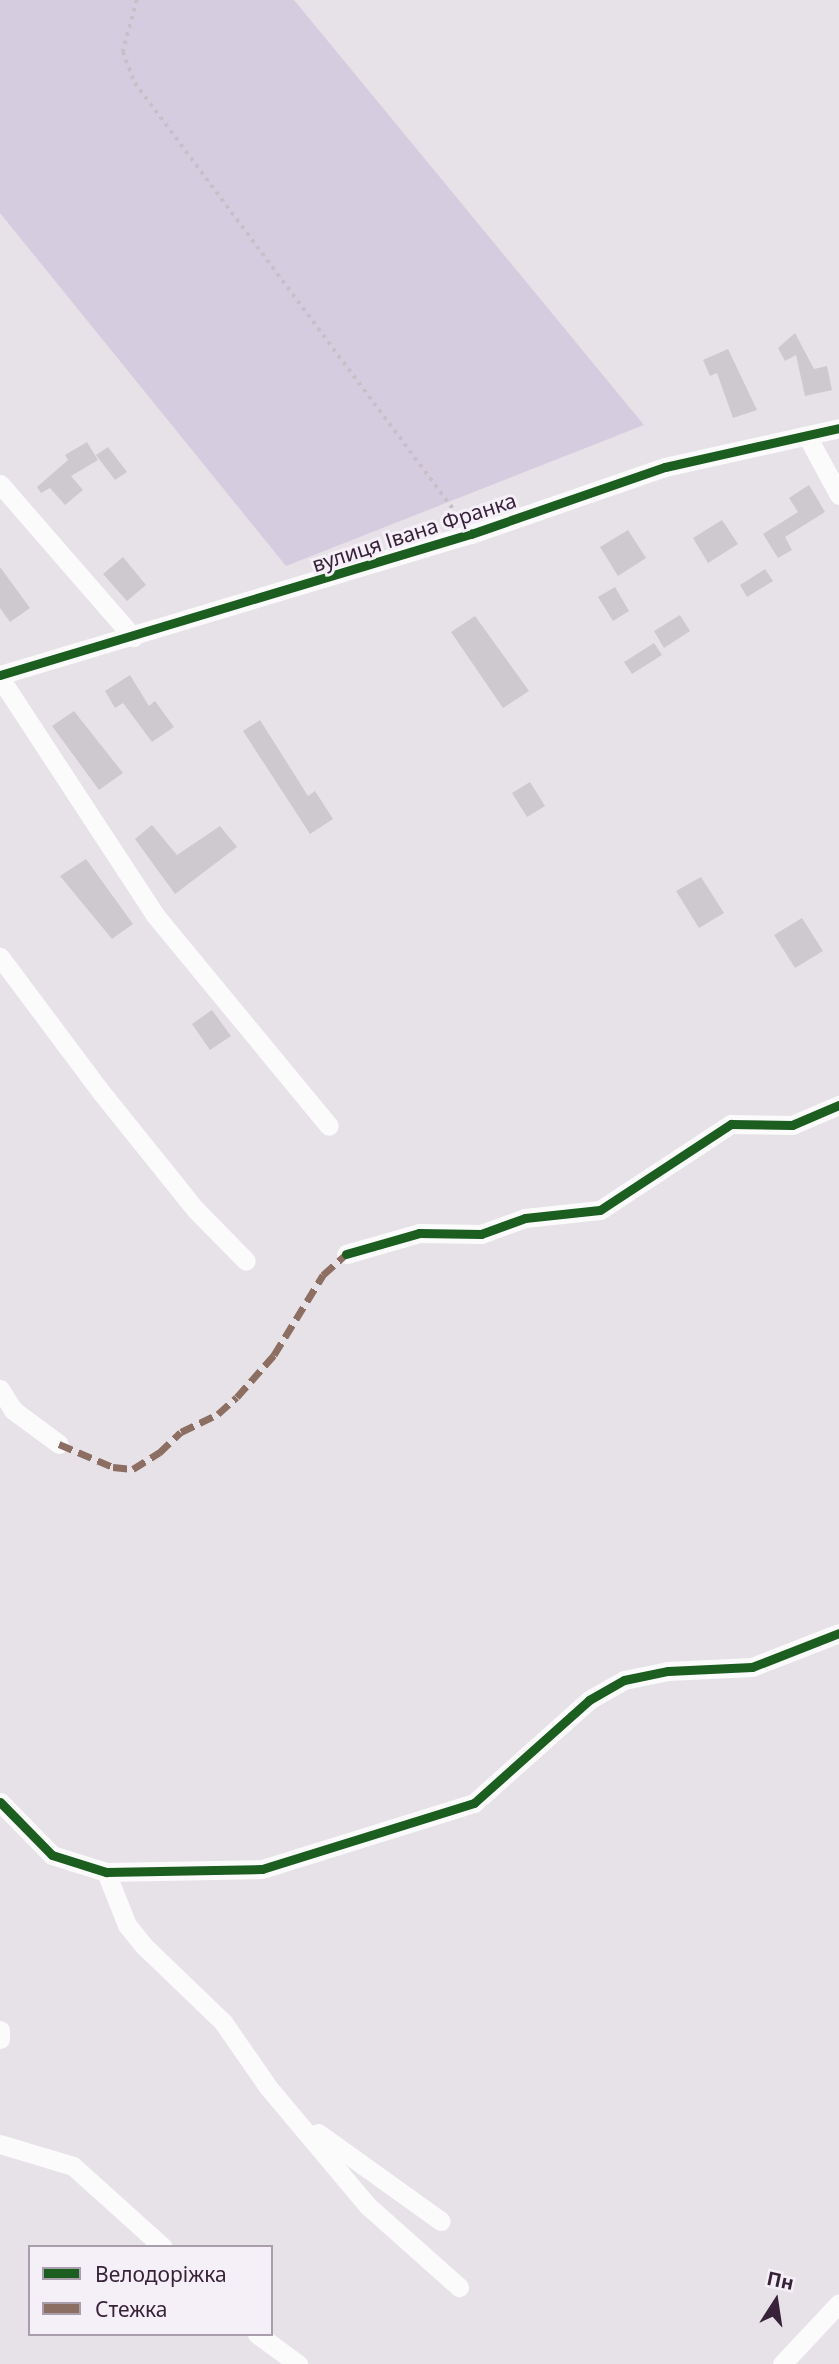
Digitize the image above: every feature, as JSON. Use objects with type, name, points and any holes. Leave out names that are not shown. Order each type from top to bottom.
[{"type":"street","name":"вулиця Івана Франка","points":[[0,676],[471,534],[665,467],[839,428]]},
{"type":"street","points":[[807,436],[839,495]]},
{"type":"street","points":[[0,484],[133,637]]},
{"type":"street","points":[[0,676],[155,915],[329,1126]]},
{"type":"street","points":[[0,957],[135,1135],[246,1261]]},
{"type":"street","points":[[346,1254],[419,1233],[481,1234],[525,1218],[600,1210],[731,1124],[792,1125],[839,1105]]},
{"type":"street","points":[[0,1389],[13,1410],[59,1444]]},
{"type":"street","points":[[0,1801],[52,1855],[106,1872],[261,1869],[474,1803],[589,1700],[624,1680],[668,1671],[752,1667],[839,1633]]},
{"type":"street","points":[[106,1872],[127,1925],[202,1998],[268,2087],[302,2122],[368,2206],[459,2287]]},
{"type":"street","points":[[0,2030],[0,2039]]},
{"type":"street","points":[[302,2122],[441,2221]]},
{"type":"street","points":[[0,2144],[73,2166],[161,2245]]},
{"type":"street","points":[[782,2364],[839,2303]]},
{"type":"street","points":[[260,2336],[298,2364]]},
{"type":"path","points":[[137,0],[123,52],[135,83],[471,534]]},
{"type":"shaded area","points":[[0,0],[294,0],[644,425],[286,566],[0,213]]},
{"type":"building","points":[[795,333],[814,369],[827,366],[832,390],[805,396],[796,355],[785,361],[778,348]]},
{"type":"building","points":[[728,349],[757,410],[733,418],[717,373],[710,376],[703,360]]},
{"type":"building","points":[[87,442],[98,460],[71,476],[83,490],[65,505],[50,488],[41,493],[37,487],[68,460],[65,455]]},
{"type":"building","points":[[108,447],[127,472],[115,480],[96,455]]},
{"type":"building","points":[[809,485],[825,512],[785,537],[792,550],[778,558],[763,534],[798,512],[789,498]]},
{"type":"building","points":[[722,520],[738,544],[708,563],[693,538]]},
{"type":"building","points":[[628,530],[646,558],[618,576],[600,547]]},
{"type":"building","points":[[123,557],[146,585],[127,601],[103,574]]},
{"type":"building","points":[[0,567],[30,608],[10,622],[0,608]]},
{"type":"building","points":[[765,569],[773,581],[747,597],[740,585]]},
{"type":"building","points":[[615,587],[629,611],[613,621],[598,597]]},
{"type":"building","points":[[680,615],[690,631],[664,648],[654,631]]},
{"type":"building","points":[[475,616],[529,691],[503,708],[451,632]]},
{"type":"building","points":[[654,643],[662,655],[632,674],[624,662]]},
{"type":"building","points":[[130,675],[149,706],[155,701],[174,727],[152,742],[123,703],[115,708],[105,691]]},
{"type":"building","points":[[74,711],[123,773],[99,790],[52,726]]},
{"type":"building","points":[[260,720],[308,796],[315,791],[333,819],[310,834],[243,731]]},
{"type":"building","points":[[530,782],[545,806],[527,817],[512,793]]},
{"type":"building","points":[[152,825],[177,855],[220,826],[237,847],[175,894],[135,839]]},
{"type":"building","points":[[86,859],[133,924],[112,939],[60,876]]},
{"type":"building","points":[[701,877],[724,913],[699,928],[676,891]]},
{"type":"building","points":[[802,918],[823,951],[795,968],[774,935]]},
{"type":"building","points":[[212,1010],[231,1036],[210,1050],[192,1024]]},
{"type":"marked path","points":[[59,1444],[113,1467],[133,1469],[159,1453],[181,1432],[218,1414],[274,1355],[323,1275],[346,1254]]},
{"type":"cycle path","points":[[0,675],[471,534],[665,467],[839,428]]},
{"type":"cycle path","points":[[346,1254],[419,1233],[481,1234],[525,1218],[600,1210],[731,1124],[792,1125],[839,1105]]},
{"type":"cycle path","points":[[0,1802],[52,1855],[106,1872],[262,1869],[474,1803],[589,1700],[624,1680],[668,1671],[752,1667],[839,1633]]}]
